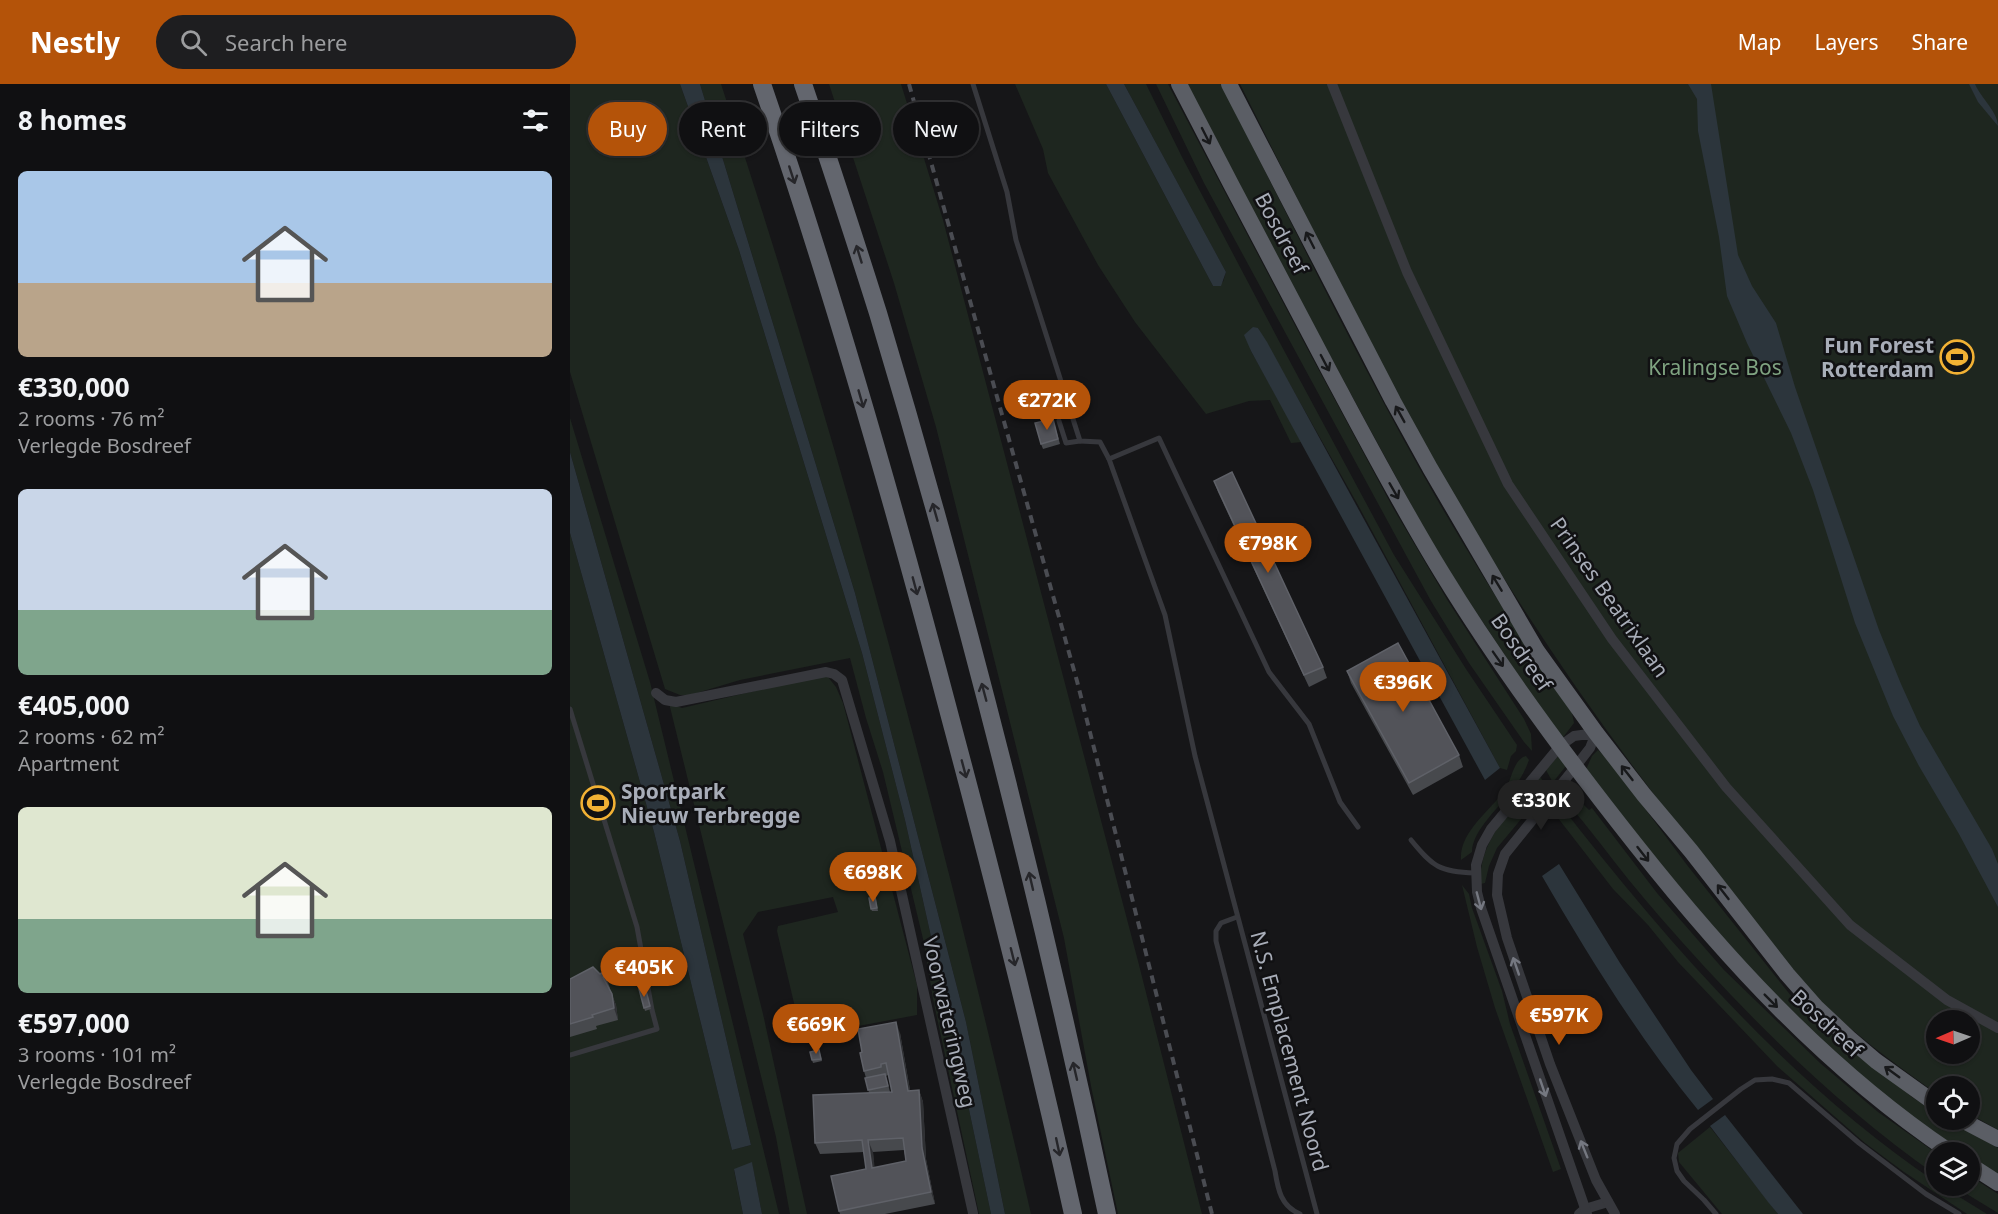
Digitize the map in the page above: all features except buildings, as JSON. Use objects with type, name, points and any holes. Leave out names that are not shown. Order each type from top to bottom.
[{"type":"highway","points":[[762,84],[835,311],[906,551],[1013,958],[1073,1214]]},
{"type":"highway","points":[[803,84],[877,310],[951,568],[1008,783],[1107,1214]]},
{"type":"highway","name":"Bosdreef","points":[[1179,84],[1298,312],[1410,519],[1492,651],[1560,746],[1687,909],[1761,992],[1847,1074],[1936,1142]]},
{"type":"highway","name":"Bosdreef","points":[[1229,84],[1393,401],[1537,651],[1596,733],[1787,974],[1816,1007],[1876,1060],[1926,1097]]},
{"type":"highway","points":[[1980,1130],[1998,1139]]},
{"type":"highway","points":[[1980,1171],[1998,1182]]},
{"type":"street","name":"Prinses Beatrixlaan","points":[[1332,84],[1407,272],[1508,484],[1612,639],[1726,787],[1850,925],[1947,1000],[1998,1028]]},
{"type":"street","name":"Voorwateringweg","points":[[656,693],[665,700],[676,702],[826,672],[842,680],[890,841],[973,1213]]},
{"type":"street","points":[[1596,733],[1574,736],[1560,746],[1491,829],[1478,856],[1475,873],[1481,908],[1584,1212],[1608,1202]]},
{"type":"street","points":[[1596,733],[1590,747],[1576,766],[1505,854],[1498,874],[1497,895],[1507,938],[1550,1064],[1596,1180],[1615,1214]]},
{"type":"street","points":[[1599,1214],[1608,1202]]},
{"type":"lane","points":[[973,84],[1007,192],[1020,251],[1080,441]]},
{"type":"lane","points":[[1059,421],[1066,443],[1100,442],[1109,459],[1159,438],[1269,672],[1309,724],[1340,802],[1358,827]]},
{"type":"lane","name":"N.S. Emplacement Noord","points":[[1109,459],[1165,615],[1195,756],[1317,1214]]},
{"type":"lane","points":[[570,709],[637,927],[657,1029],[570,1055]]},
{"type":"lane","points":[[1411,840],[1425,857],[1439,868],[1457,873],[1475,873]]},
{"type":"lane","points":[[1237,917],[1221,923],[1216,931],[1216,941],[1279,1191],[1287,1206],[1300,1214]]},
{"type":"lane","points":[[1716,1214],[1677,1171],[1674,1158],[1677,1144],[1690,1129],[1755,1080],[1772,1079],[1789,1083],[1859,1143],[1926,1194],[1959,1214]]},
{"type":"green space","points":[[570,84],[680,84],[686,102],[679,102],[679,156],[706,156],[739,250],[862,653],[905,820],[991,1214],[979,1214],[933,999],[924,943],[883,772],[850,658],[740,680],[690,695],[680,695],[665,689],[570,372]]},
{"type":"green space","points":[[700,84],[721,84],[727,102],[705,102]]},
{"type":"green space","points":[[829,84],[901,84],[907,102],[893,102],[893,156],[923,156],[943,220],[1138,961],[1202,1214],[1118,1214],[1091,1086],[1064,938],[936,427],[894,283],[853,156],[881,156],[881,102],[835,102]]},
{"type":"green space","points":[[1015,84],[1106,84],[1213,286],[1223,282],[1226,272],[1124,84],[1146,84],[1182,157],[1394,555],[1517,745],[1507,770],[1500,768],[1358,505],[1258,328],[1250,348],[1251,351],[1302,442],[1291,443],[1270,400],[1249,401],[1206,414],[1135,322],[1098,265],[1048,173],[1043,149]]},
{"type":"green space","points":[[1156,84],[1168,84],[1392,506],[1448,601],[1524,719],[1531,734],[1532,751],[1469,663],[1431,601],[1204,183]]},
{"type":"green space","points":[[1187,84],[1221,84],[1406,444],[1484,578],[1572,713],[1574,723],[1561,740],[1439,556],[1310,319]]},
{"type":"green space","name":"Kralingse Bos","points":[[1240,84],[1998,84],[1998,1130],[1980,1120],[1980,1076],[1926,1076],[1926,1086],[1854,1032],[1829,1009],[1790,969],[1737,903],[1583,696],[1487,551],[1389,379]]},
{"type":"green space","points":[[722,156],[744,156],[850,504],[927,787],[1031,1214],[1005,1214],[966,1022],[855,593]]},
{"type":"green space","name":"Sportpark Nieuw Terbregge","points":[[570,418],[650,682],[779,1214],[762,1214],[752,1163],[734,1170],[743,1214],[570,1214],[570,533],[654,832],[732,1150],[751,1145],[680,841],[570,452]]},
{"type":"green space","points":[[818,676],[828,677],[836,687],[843,703],[917,985],[917,1015],[821,1033],[818,1017],[814,1015],[798,1020],[777,931],[778,926],[838,912],[833,897],[758,912],[743,934],[807,1214],[790,1214],[776,1137],[669,703],[682,708]]},
{"type":"green space","points":[[1598,750],[1608,759],[1687,865],[1792,997],[1833,1035],[1926,1106],[1926,1126],[1874,1088],[1773,997],[1584,774],[1592,756]]},
{"type":"green space","points":[[1526,756],[1529,760],[1520,779],[1482,827],[1473,844],[1472,852],[1461,860],[1465,840],[1470,831],[1505,790],[1515,765]]},
{"type":"green space","points":[[1558,756],[1566,766],[1552,781],[1546,770]]},
{"type":"green space","points":[[1540,777],[1548,787],[1497,848],[1485,883],[1480,884],[1481,867],[1492,838],[1509,813]]},
{"type":"green space","points":[[1570,798],[1580,801],[1589,810],[1592,808],[1657,893],[1724,970],[1820,1063],[1878,1112],[1926,1146],[1926,1168],[1861,1118],[1790,1055],[1691,952],[1644,899],[1565,800]]},
{"type":"green space","points":[[1558,802],[1642,906],[1733,1007],[1831,1101],[1882,1143],[1926,1175],[1926,1187],[1865,1143],[1777,1066],[1678,962],[1648,925],[1613,889],[1551,809]]},
{"type":"green space","points":[[1462,885],[1469,894],[1502,991],[1510,1024],[1561,1169],[1553,1172],[1495,1008]]},
{"type":"green space","points":[[1710,1127],[1778,1214],[1722,1214],[1679,1162],[1678,1153]]},
{"type":"green space","points":[[1931,1130],[1966,1130],[1998,1148],[1998,1177],[1980,1165],[1980,1142],[1947,1142]]},
{"type":"green space","points":[[1980,1182],[1998,1194],[1998,1213],[1970,1196],[1980,1196]]},
{"type":"green space","points":[[1940,1196],[1958,1196],[1987,1214],[1967,1214]]},
{"type":"shaded area","points":[[680,84],[700,84],[705,102],[686,102]]},
{"type":"shaded area","points":[[1106,84],[1124,84],[1226,272],[1221,286],[1213,286]]},
{"type":"shaded area","points":[[1688,84],[1711,84],[1738,255],[1752,286],[1776,323],[1795,387],[1879,630],[1901,684],[1920,726],[1992,849],[1998,864],[1998,907],[1893,716],[1855,623],[1813,490],[1791,433],[1727,296],[1719,237],[1698,131],[1697,99]]},
{"type":"shaded area","points":[[1969,84],[1975,84],[1992,110],[1998,126],[1978,102]]},
{"type":"shaded area","points":[[706,156],[722,156],[855,593],[966,1022],[1005,1214],[991,1214],[905,820],[862,653],[739,250]]},
{"type":"shaded area","points":[[1253,327],[1258,328],[1267,342],[1500,768],[1485,780],[1251,351],[1244,335]]},
{"type":"shaded area","points":[[570,452],[680,841],[751,1145],[732,1150],[654,832],[570,533]]},
{"type":"shaded area","points":[[1559,864],[1620,963],[1713,1099],[1698,1110],[1655,1054],[1616,996],[1542,876]]},
{"type":"shaded area","points":[[1725,1115],[1803,1214],[1778,1214],[1768,1202],[1710,1126]]},
{"type":"shaded area","points":[[752,1162],[762,1214],[743,1214],[734,1169]]},
{"type":"railway","points":[[909,84],[1077,681],[1212,1214]]},
{"type":"place","name":"Fun Forest Rotterdam","points":[[1957,357]]},
{"type":"place","name":"Sportpark Nieuw Terbregge","points":[[598,803]]}]
